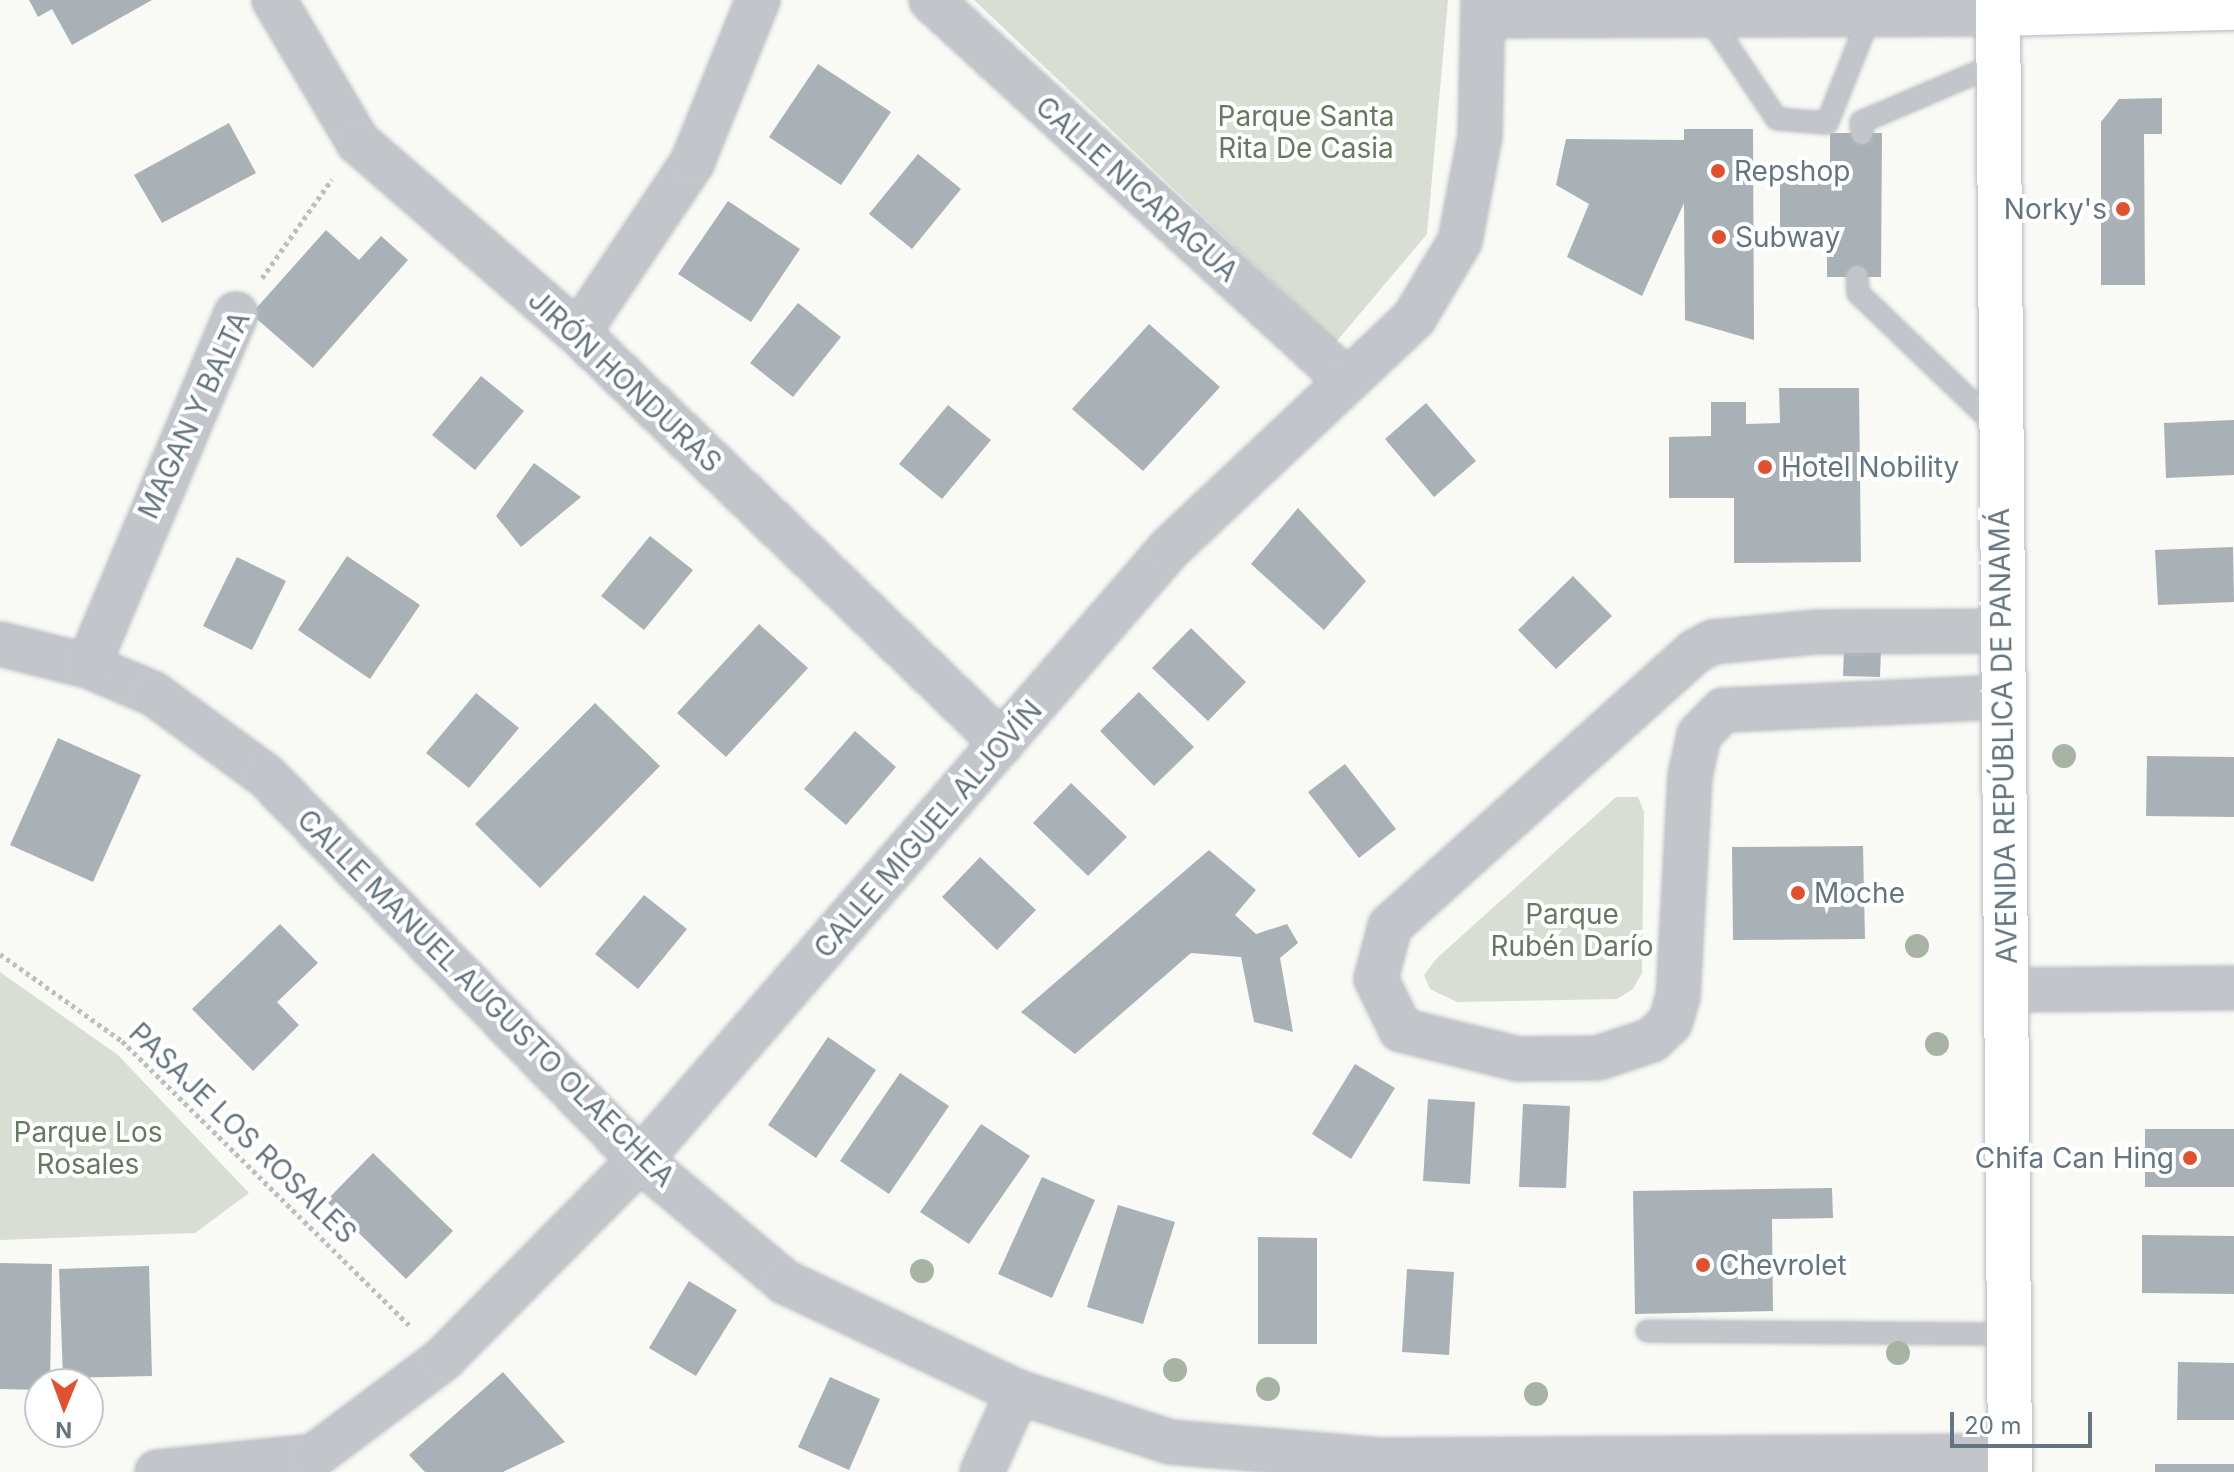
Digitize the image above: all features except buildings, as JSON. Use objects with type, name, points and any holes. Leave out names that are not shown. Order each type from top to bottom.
[{"type":"main road","points":[[1998,7],[2234,8]]},
{"type":"main road","name":"AVENIDA REPÚBLICA DE PANAMÁ","points":[[1998,7],[2010,1464]]},
{"type":"street","name":"JIRÓN HONDURAS","points":[[274,0],[358,142],[578,333],[1002,743]]},
{"type":"street","points":[[578,333],[692,163],[758,0]]},
{"type":"street","name":"CALLE NICARAGUA","points":[[931,0],[1344,378]]},
{"type":"street","points":[[1483,8],[1707,15],[1871,13],[1998,7]]},
{"type":"street","name":"CALLE MIGUEL ALJOVÍN","points":[[157,1472],[320,1464],[443,1359],[640,1160],[1169,549],[1344,378],[1414,318],[1460,241],[1480,136],[1483,8]]},
{"type":"street","name":"MAGAN Y BALTA","points":[[88,666],[236,314]]},
{"type":"street","points":[[2003,697],[1723,710],[1699,735],[1690,776],[1678,997],[1670,1023],[1652,1040],[1598,1058],[1518,1059],[1401,1030],[1376,979],[1390,926],[1713,642],[1815,632],[2004,631]]},
{"type":"street","points":[[1713,642],[1723,710]]},
{"type":"street","name":"CALLE MANUEL AUGUSTO OLAECHEA","points":[[0,644],[88,666],[154,694],[266,776],[640,1160],[785,1282],[1018,1392],[1170,1442],[1382,1466],[2010,1464]]},
{"type":"street","points":[[2006,990],[2234,988]]},
{"type":"street","points":[[982,1472],[1018,1392]]},
{"type":"lane","points":[[1827,123],[1871,13]]},
{"type":"lane","points":[[1707,15],[1777,119],[1861,128],[1999,63]]},
{"type":"lane","points":[[1857,276],[1858,293],[2000,429]]},
{"type":"lane","points":[[1647,1331],[2009,1334]]},
{"type":"path","name":"MAGAN Y BALTA","points":[[236,314],[358,142]]},
{"type":"path","name":"PASAJE LOS ROSALES","points":[[0,954],[122,1041],[443,1359]]},
{"type":"green space","name":"Parque Santa Rita De Casia","points":[[974,0],[1448,0],[1427,234],[1336,342]]},
{"type":"green space","name":"Parque Rubén Darío","points":[[1616,797],[1638,797],[1644,812],[1642,973],[1633,989],[1617,999],[1457,1002],[1430,989],[1424,975],[1437,958]]},
{"type":"green space","name":"Parque Los Rosales","points":[[0,972],[118,1055],[249,1193],[195,1233],[0,1240]]},
{"type":"place","name":"Repshop","points":[[1718,171]]},
{"type":"place","name":"Norky's","points":[[2123,209]]},
{"type":"place","name":"Subway","points":[[1719,237]]},
{"type":"place","name":"Hotel Nobility","points":[[1765,467]]},
{"type":"place","name":"Moche","points":[[1798,893]]},
{"type":"place","name":"Chifa Can Hing","points":[[2190,1158]]},
{"type":"place","name":"Chevrolet","points":[[1703,1265]]}]
